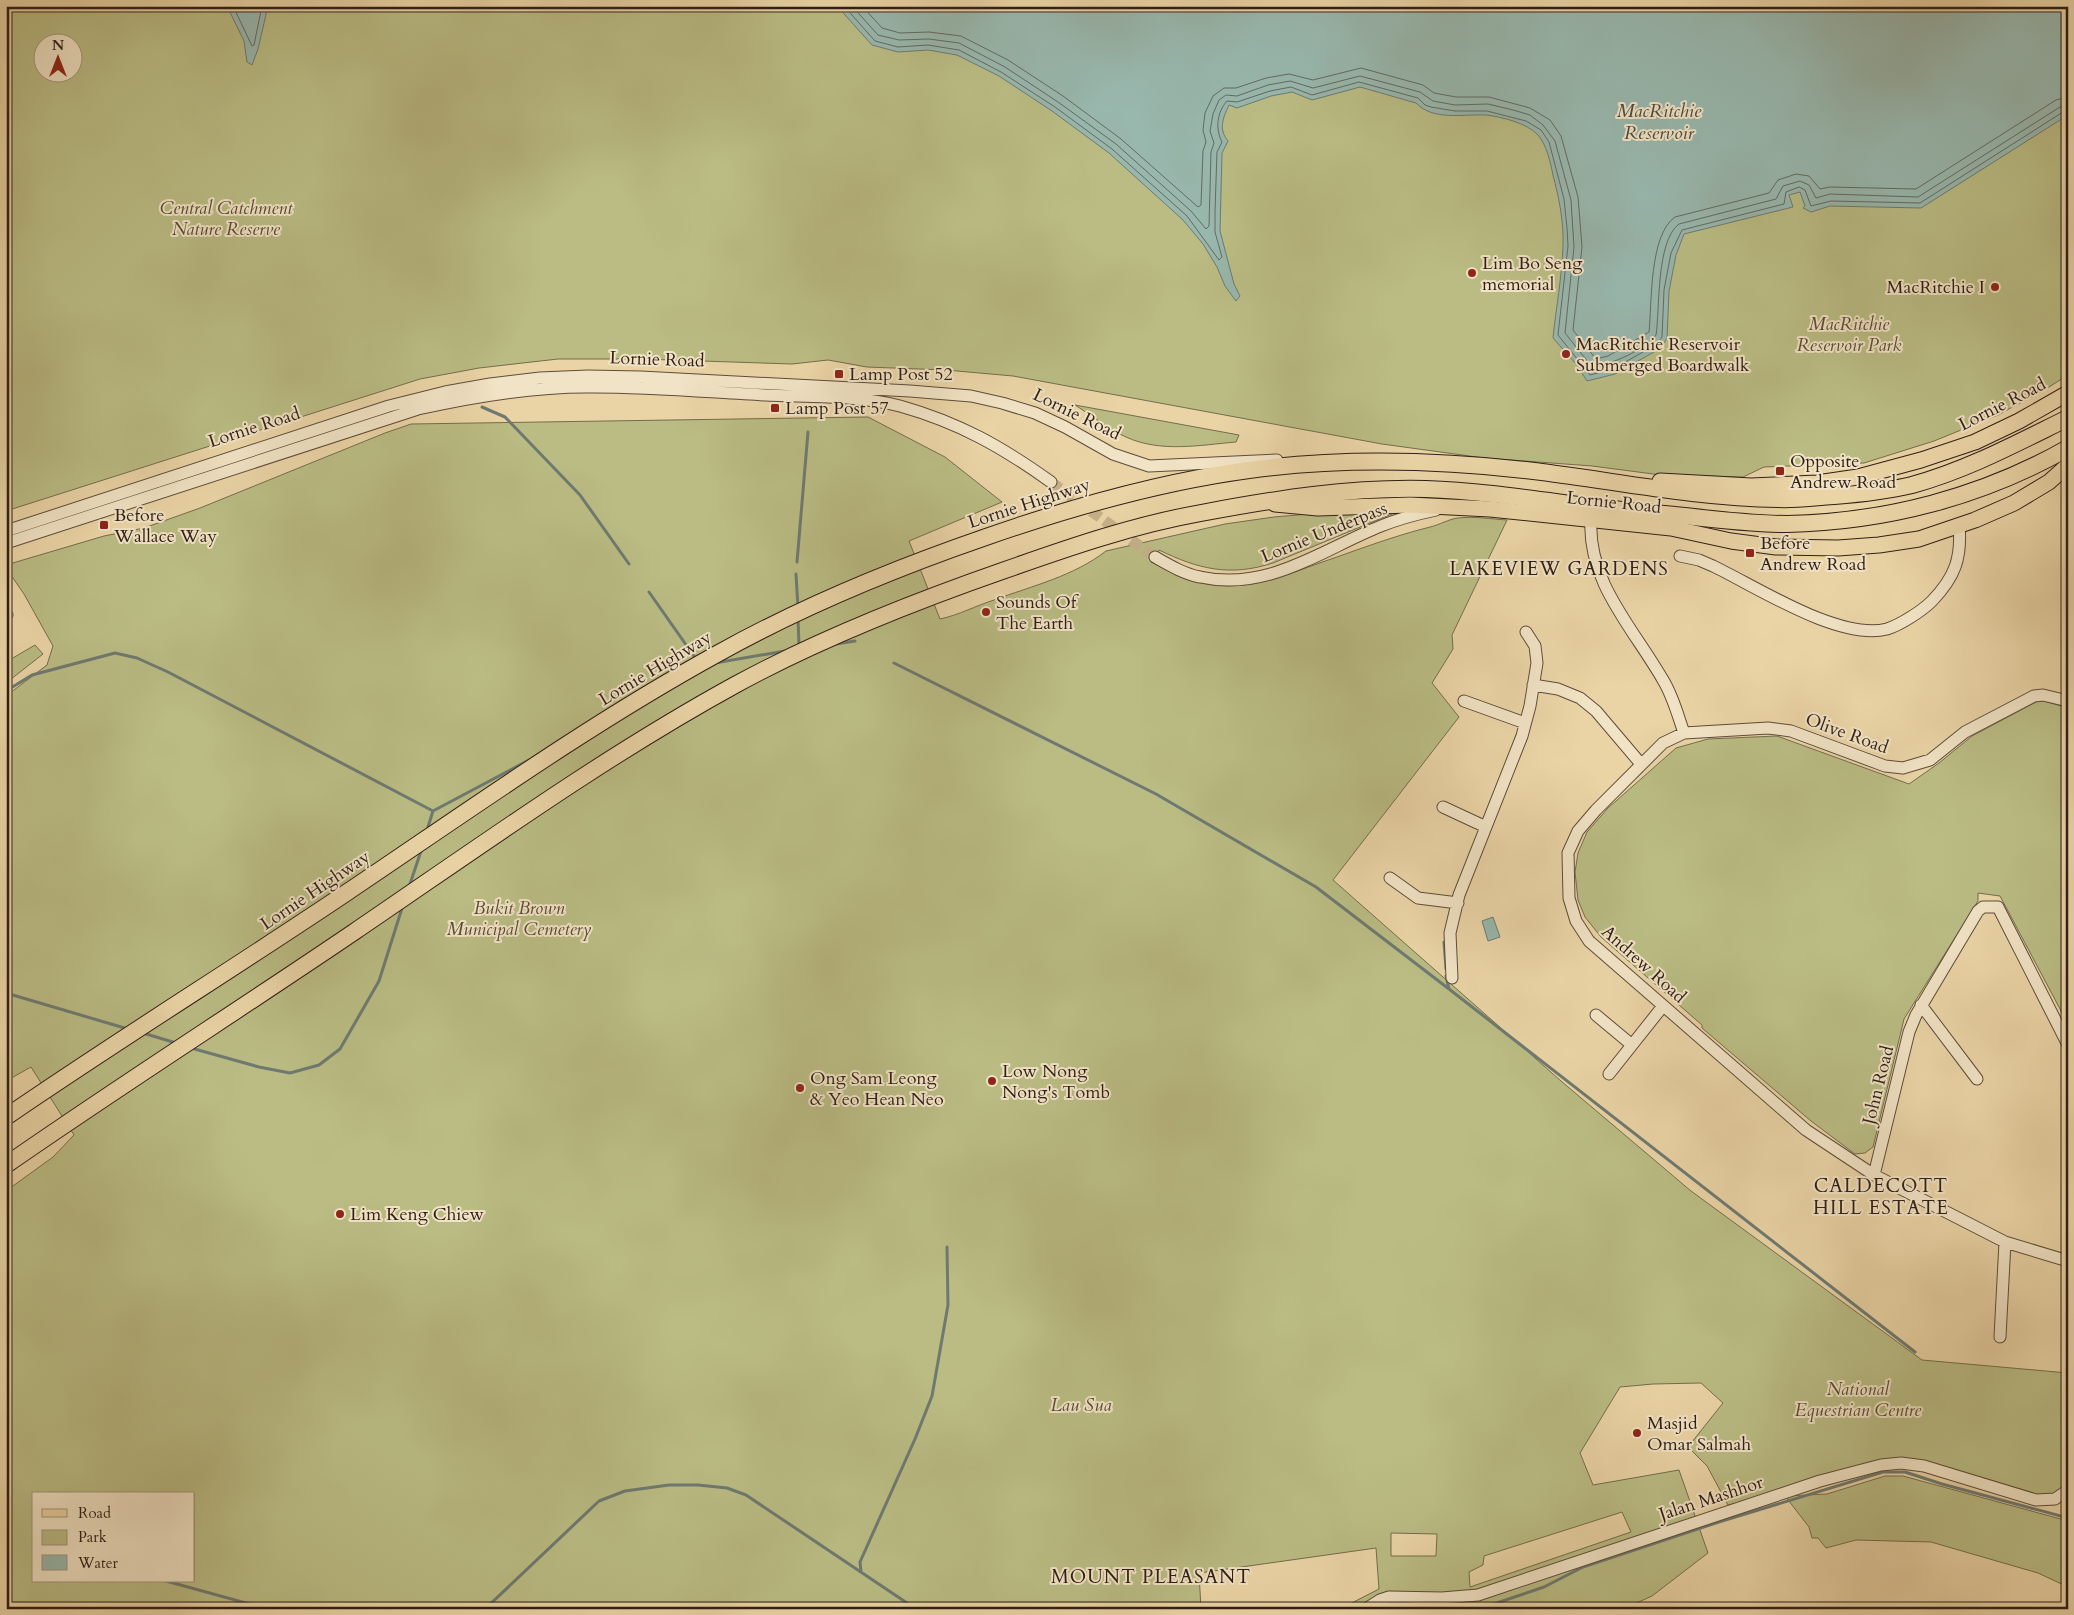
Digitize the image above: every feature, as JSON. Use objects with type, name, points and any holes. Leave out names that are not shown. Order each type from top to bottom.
[{"type":"highway","name":"Lornie Road","points":[[1411,461],[1539,472],[1683,493],[1782,500],[1852,494],[1909,486],[1973,465],[2068,418]]},
{"type":"highway","name":"Lornie Road","points":[[1261,502],[1326,494],[1394,489],[1468,492],[1727,521],[1786,524],[1908,510],[1938,502],[1982,490],[2038,465],[2068,448]]},
{"type":"highway","name":"Lornie Highway","points":[[6,1117],[253,955],[551,755],[645,695],[718,653],[789,616],[865,582],[940,553],[1065,510],[1180,481],[1314,463],[1411,461]]},
{"type":"highway","points":[[6,1165],[70,1120],[266,992],[566,787],[662,727],[736,685],[804,650],[883,614],[1081,543],[1138,526],[1261,502]]},
{"type":"highway","points":[[6,1102],[50,1087]]},
{"type":"main road","name":"Lornie Road","points":[[1539,472],[1546,469],[1677,483],[1743,485],[1817,483],[1858,478],[1975,442],[2019,421],[2068,393]]},
{"type":"main road","name":"Lornie Road","points":[[1261,502],[1318,508],[1410,505],[1450,507],[1671,528],[1731,541],[1776,547],[1838,548],[1879,545],[1919,539],[1959,525],[2014,503],[2049,482],[2068,465]]},
{"type":"street","name":"Lornie Road","points":[[6,531],[389,406],[445,392],[540,378],[641,377],[971,396],[1035,413],[1065,427],[1113,454],[1149,466],[1273,460],[1314,463]]},
{"type":"street","name":"Lornie Road","points":[[6,543],[284,451],[418,409],[463,399],[546,389],[593,387],[852,399],[898,406],[950,422],[1009,452],[1052,482]]},
{"type":"street","points":[[277,441],[280,449],[284,451]]},
{"type":"street","name":"Lornie Underpass","points":[[1155,558],[1199,577],[1231,581],[1252,579],[1268,576],[1299,564],[1381,526],[1414,515],[1450,507]]},
{"type":"street","points":[[1591,519],[1590,543],[1594,560],[1608,591],[1631,631],[1667,686],[1684,733]]},
{"type":"street","points":[[1680,556],[1699,560],[1713,566],[1804,612],[1836,625],[1852,629],[1885,629],[1925,608],[1949,580],[1959,558],[1961,544],[1959,525]]},
{"type":"street","points":[[1452,978],[1450,933],[1464,881],[1522,736],[1534,685],[1537,663],[1535,646],[1526,632]]},
{"type":"street","points":[[1534,685],[1558,689],[1580,698],[1596,711],[1641,764]]},
{"type":"street","name":"Olive Road","points":[[1684,733],[1768,728],[1791,731],[1885,766],[1903,768],[1930,760],[1965,732],[2034,696],[2043,695],[2068,701]]},
{"type":"street","points":[[1464,701],[1525,723]]},
{"type":"street","name":"Andrew Road","points":[[1684,733],[1663,743],[1578,831],[1568,853],[1569,898],[1576,921],[1589,941],[1806,1130],[1874,1175],[2005,1242],[2068,1261]]},
{"type":"street","points":[[1443,807],[1486,826]]},
{"type":"street","points":[[1390,878],[1418,898],[1458,903]]},
{"type":"street","name":"John Road","points":[[1874,1175],[1909,1032],[1921,1004],[1978,911],[1983,907],[1998,907],[2068,1044]]},
{"type":"street","points":[[1921,1004],[1977,1079]]},
{"type":"street","points":[[1609,1074],[1663,1006]]},
{"type":"street","points":[[1596,1014],[1632,1045]]},
{"type":"street","points":[[2000,1337],[2005,1242]]},
{"type":"street","name":"Jalan Mashhor","points":[[1366,1609],[1380,1600],[1389,1597],[1467,1597],[1485,1593],[1820,1481],[1881,1465],[1901,1463],[1924,1466],[2036,1500],[2055,1499],[2068,1490]]},
{"type":"green space","name":"Central Catchment Nature Reserve","points":[[6,6],[2068,6],[2068,375],[1998,415],[1934,441],[1864,463],[1764,467],[1743,477],[1661,475],[1592,466],[1484,458],[1382,444],[1013,376],[946,370],[867,367],[828,360],[792,364],[641,359],[558,359],[479,368],[420,379],[6,511]]},
{"type":"green space","points":[[1075,405],[1239,435],[1236,442],[1181,447],[1153,445],[1119,434]]},
{"type":"green space","name":"Bukit Brown Municipal Cemetery","points":[[868,417],[945,457],[1002,502],[909,541],[940,619],[1067,574],[1094,560],[1106,551],[1225,524],[1332,512],[1404,509],[1273,563],[1243,570],[1214,569],[1201,566],[1173,557],[1159,550],[1151,562],[1174,574],[1198,582],[1228,586],[1253,584],[1278,578],[1386,540],[1455,519],[1476,517],[1507,520],[1452,635],[1453,649],[1432,683],[1459,717],[1333,880],[1561,1081],[1691,1191],[1922,1360],[2068,1373],[2068,1489],[2044,1500],[1900,1464],[1728,1505],[1707,1466],[1688,1447],[1723,1403],[1701,1383],[1653,1384],[1620,1387],[1580,1453],[1593,1485],[1679,1470],[1708,1553],[1652,1596],[1623,1609],[1340,1609],[1379,1589],[1376,1548],[1199,1573],[1201,1609],[6,1609],[6,1191],[53,1157],[74,1135],[31,1067],[6,1081],[6,696],[47,665],[53,646],[24,594],[6,568],[6,565],[104,536],[144,528],[200,508],[411,424]],"holes":[[[1622,1512],[1631,1532],[1470,1587],[1469,1572],[1483,1565],[1484,1556]],[[1391,1533],[1437,1534],[1436,1556],[1391,1556]]]},
{"type":"green space","points":[[35,645],[43,654],[6,683],[6,662]]},
{"type":"green space","points":[[2038,701],[2068,708],[2068,1024],[2000,896],[1978,893],[1978,901],[1904,1019],[1873,1147],[1865,1153],[1855,1154],[1811,1121],[1702,1028],[1702,1025],[1601,937],[1585,917],[1578,900],[1575,872],[1578,853],[1587,832],[1608,808],[1676,748],[1708,739],[1777,736],[1909,784],[1972,736]]},
{"type":"green space","points":[[1885,1476],[1903,1476],[2068,1521],[2068,1587],[2038,1573],[1931,1542],[1856,1540],[1826,1548],[1818,1538],[1812,1538],[1809,1527],[1785,1496],[1827,1494]]},
{"type":"water","points":[[227,6],[268,6],[258,49],[252,65],[247,62],[244,41]]},
{"type":"water","name":"MacRitchie Reservoir","points":[[837,6],[2068,6],[2068,115],[1921,208],[1830,206],[1811,212],[1803,208],[1805,206],[1800,192],[1789,195],[1793,207],[1684,234],[1676,255],[1669,291],[1667,338],[1661,348],[1615,374],[1587,381],[1576,364],[1553,338],[1562,258],[1562,219],[1546,149],[1538,135],[1521,124],[1486,115],[1458,116],[1431,112],[1423,109],[1416,103],[1360,87],[1312,100],[1292,92],[1271,96],[1237,108],[1229,105],[1222,123],[1223,132],[1228,141],[1222,153],[1220,231],[1234,284],[1240,296],[1236,301],[1225,286],[1217,267],[1203,244],[1183,220],[1109,153],[1052,111],[999,76],[957,55],[928,50],[898,52],[872,45]]},
{"type":"water","points":[[1493,917],[1500,937],[1488,941],[1482,921]]},
{"type":"waterway","points":[[482,407],[505,417],[580,495],[629,564]]},
{"type":"waterway","points":[[797,562],[808,432]]},
{"type":"waterway","points":[[796,574],[798,608]]},
{"type":"waterway","points":[[649,592],[696,659]]},
{"type":"waterway","points":[[798,619],[799,645]]},
{"type":"waterway","points":[[836,644],[855,641]]},
{"type":"waterway","points":[[715,663],[785,651]]},
{"type":"waterway","points":[[6,691],[32,675],[115,653],[137,658],[168,672],[433,811]]},
{"type":"waterway","points":[[894,663],[1156,794],[1316,887],[1915,1352]]},
{"type":"waterway","points":[[427,830],[433,811],[529,760]]},
{"type":"waterway","points":[[409,887],[421,851]]},
{"type":"waterway","points":[[191,1048],[259,1067],[290,1073],[319,1065],[340,1049],[379,981],[403,905]]},
{"type":"waterway","points":[[1444,942],[1446,969]]},
{"type":"waterway","points":[[1446,976],[1449,989]]},
{"type":"waterway","points":[[6,993],[128,1029]]},
{"type":"waterway","points":[[143,1033],[176,1043]]},
{"type":"waterway","points":[[861,1572],[860,1562],[915,1439],[932,1396],[948,1305],[947,1247]]},
{"type":"waterway","points":[[1487,1609],[1488,1606],[1544,1587],[1583,1567],[1722,1521],[1883,1472],[1905,1472],[2068,1518]]},
{"type":"waterway","points":[[485,1609],[599,1501],[625,1491],[669,1485],[727,1488],[746,1495],[916,1609]]},
{"type":"waterway","points":[[170,1582],[268,1609]]},
{"type":"tunnel","points":[[1051,482],[1155,557]]},
{"type":"place","name":"Lim Bo Seng memorial","points":[[1472,273]]},
{"type":"place","name":"MacRitchie I","points":[[1995,287]]},
{"type":"place","name":"MacRitchie Reservoir Submerged Boardwalk","points":[[1566,354]]},
{"type":"place","name":"Lamp Post 52","points":[[839,374]]},
{"type":"place","name":"Lamp Post 57","points":[[775,408]]},
{"type":"place","name":"Opposite Andrew Road","points":[[1780,471]]},
{"type":"place","name":"Before Wallace Way","points":[[104,525]]},
{"type":"place","name":"Before Andrew Road","points":[[1750,553]]},
{"type":"place","name":"Sounds Of The Earth","points":[[986,612]]},
{"type":"place","name":"Low Nong Nong's Tomb","points":[[992,1081]]},
{"type":"place","name":"Ong Sam Leong & Yeo Hean Neo","points":[[800,1088]]},
{"type":"place","name":"Lim Keng Chiew","points":[[340,1214]]},
{"type":"place","name":"Masjid Omar Salmah","points":[[1637,1433]]},
{"type":"district","name":"LAKEVIEW GARDENS","points":[[1559,568]]},
{"type":"district","name":"CALDECOTT HILL ESTATE","points":[[1881,1196]]},
{"type":"district","name":"MOUNT PLEASANT","points":[[1151,1576]]},
{"type":"park label","name":"MacRitchie Reservoir Park","points":[[1849,334]]},
{"type":"park label","name":"National Equestrian Centre","points":[[1858,1399]]},
{"type":"park label","name":"Lau Sua","points":[[1081,1405]]}]
